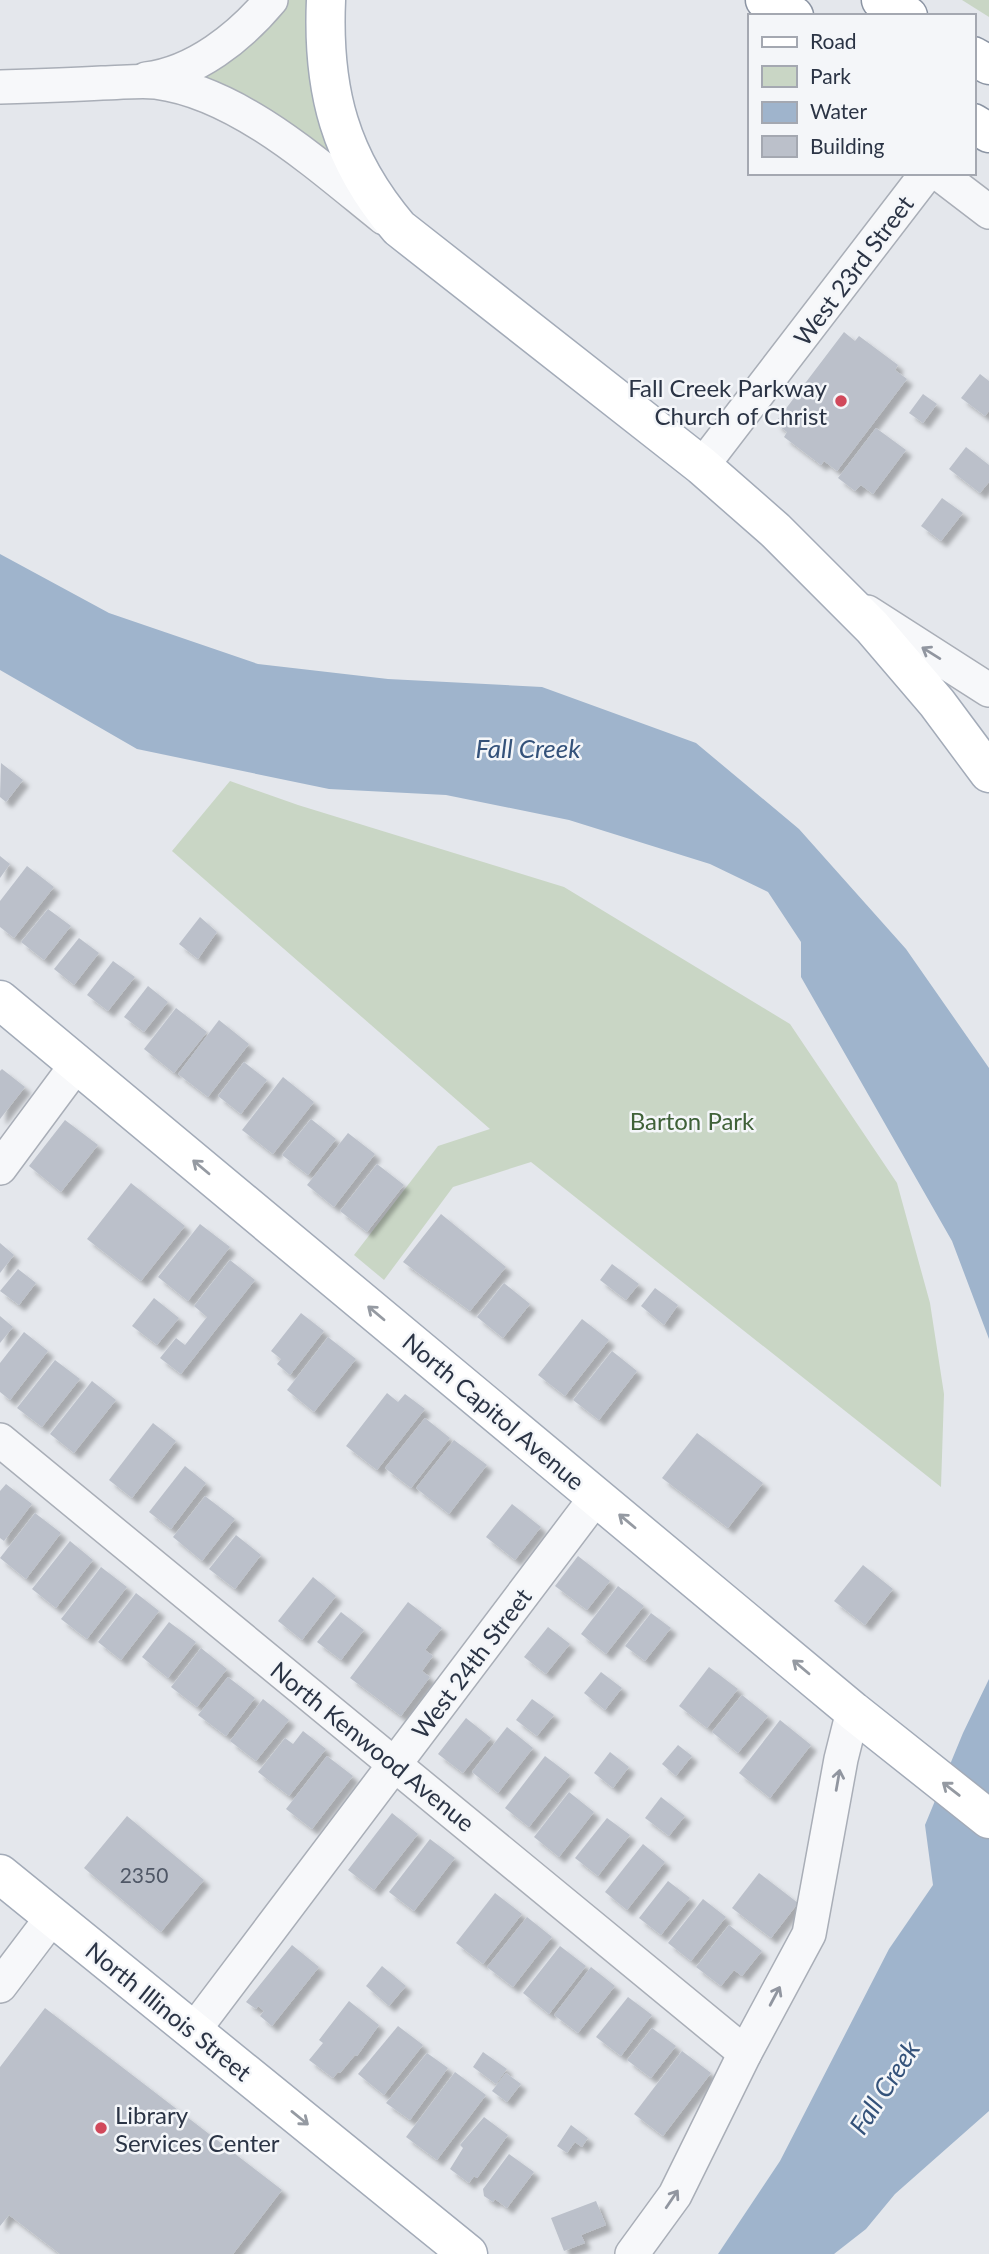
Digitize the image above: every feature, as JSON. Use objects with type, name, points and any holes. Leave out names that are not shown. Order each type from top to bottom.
[{"type":"main road","points":[[327,0],[329,76],[337,117],[346,147],[379,204],[407,236],[702,466],[775,530],[842,596],[923,686],[989,774]]},
{"type":"main road","points":[[765,0],[790,14]]},
{"type":"main road","points":[[881,0],[905,14]]},
{"type":"main road","name":"North Capitol Avenue","points":[[0,1000],[853,1711],[989,1819]]},
{"type":"main road","name":"North Illinois Street","points":[[0,1874],[468,2254]]},
{"type":"street","points":[[109,83],[151,79],[205,58],[247,27],[271,0]]},
{"type":"street","points":[[0,87],[155,82],[186,89],[221,103],[256,122],[305,156],[407,236]]},
{"type":"street","name":"West 23rd Street","points":[[702,466],[924,175]]},
{"type":"street","points":[[941,175],[989,212]]},
{"type":"street","points":[[842,596],[989,690]]},
{"type":"street","points":[[0,1168],[77,1065]]},
{"type":"street","name":"North Kenwood Avenue","points":[[0,1440],[745,2053]]},
{"type":"street","name":"West 24th Street","points":[[194,2030],[597,1496]]},
{"type":"street","points":[[632,2254],[675,2195],[745,2053],[809,1934],[841,1759],[853,1711]]},
{"type":"street","points":[[0,1986],[52,1916]]},
{"type":"green space","points":[[287,0],[315,0],[341,170],[186,77]]},
{"type":"green space","points":[[962,0],[989,0],[989,17]]},
{"type":"green space","name":"Barton Park","points":[[230,781],[298,805],[564,887],[790,1024],[897,1183],[930,1303],[944,1394],[941,1487],[531,1162],[453,1187],[384,1280],[354,1255],[438,1146],[490,1129],[172,851]]},
{"type":"water","name":"Fall Creek","points":[[0,554],[109,613],[258,664],[388,679],[542,687],[696,743],[799,829],[906,949],[989,1068],[989,1339],[952,1241],[801,977],[801,942],[768,892],[710,864],[569,820],[446,795],[329,789],[137,749],[0,670]]},
{"type":"water","name":"Fall Creek","points":[[989,1679],[989,2111],[895,2194],[866,2229],[834,2254],[718,2254],[780,2161],[889,1949],[933,1885],[925,1825],[963,1733]]},
{"type":"building","name":"Fall Creek Parkway Church of Christ","points":[[844,332],[855,341],[859,336],[898,365],[895,370],[907,379],[837,471],[824,461],[821,465],[784,437],[787,432],[775,423]]},
{"type":"building","points":[[980,374],[989,381],[989,411],[985,416],[961,398]]},
{"type":"building","points":[[923,394],[937,404],[923,423],[909,413]]},
{"type":"building","points":[[876,428],[906,450],[873,494],[861,485],[855,491],[838,478]]},
{"type":"building","points":[[966,447],[989,465],[989,482],[980,493],[949,469]]},
{"type":"building","points":[[942,498],[963,513],[941,541],[921,526]]},
{"type":"building","points":[[1,763],[23,780],[6,802],[0,797]]},
{"type":"building","points":[[0,856],[10,864],[0,878]]},
{"type":"building","points":[[27,866],[54,887],[14,938],[0,927],[0,901]]},
{"type":"building","points":[[48,909],[71,926],[44,960],[21,942]]},
{"type":"building","points":[[200,917],[217,932],[198,959],[179,944]]},
{"type":"building","points":[[79,938],[99,953],[74,985],[54,969]]},
{"type":"building","points":[[113,961],[135,977],[108,1011],[87,995]]},
{"type":"building","points":[[148,986],[168,1002],[144,1032],[124,1017]]},
{"type":"building","points":[[176,1008],[207,1032],[174,1073],[144,1049]]},
{"type":"building","points":[[219,1020],[249,1044],[208,1097],[178,1074]]},
{"type":"building","points":[[244,1062],[267,1080],[241,1114],[218,1096]]},
{"type":"building","points":[[2,1069],[25,1087],[0,1119],[0,1071]]},
{"type":"building","points":[[283,1077],[314,1102],[273,1154],[242,1130]]},
{"type":"building","points":[[311,1119],[336,1139],[308,1175],[282,1155]]},
{"type":"building","points":[[65,1120],[98,1145],[61,1192],[29,1166]]},
{"type":"building","points":[[348,1133],[375,1154],[334,1207],[307,1185]]},
{"type":"building","points":[[377,1164],[404,1185],[367,1232],[340,1211]]},
{"type":"building","points":[[131,1183],[185,1226],[141,1281],[87,1239]]},
{"type":"building","points":[[441,1214],[506,1267],[470,1311],[403,1262]]},
{"type":"building","points":[[200,1224],[230,1247],[188,1301],[158,1277]]},
{"type":"building","points":[[0,1243],[14,1255],[0,1273]]},
{"type":"building","points":[[230,1260],[255,1280],[181,1374],[160,1358],[176,1338],[185,1345],[207,1317],[194,1306]]},
{"type":"building","points":[[612,1264],[639,1284],[626,1300],[600,1280]]},
{"type":"building","points":[[18,1269],[36,1283],[19,1305],[0,1291]]},
{"type":"building","points":[[504,1283],[530,1304],[503,1338],[477,1317]]},
{"type":"building","points":[[655,1288],[678,1305],[664,1325],[641,1306]]},
{"type":"building","points":[[154,1298],[179,1318],[157,1345],[132,1326]]},
{"type":"building","points":[[301,1313],[324,1331],[290,1375],[277,1364],[281,1359],[271,1351]]},
{"type":"building","points":[[0,1316],[13,1327],[0,1343]]},
{"type":"building","points":[[582,1319],[609,1340],[565,1396],[538,1375]]},
{"type":"building","points":[[24,1332],[48,1351],[10,1400],[0,1392],[0,1363]]},
{"type":"building","points":[[328,1337],[356,1359],[314,1412],[287,1390]]},
{"type":"building","points":[[612,1351],[637,1371],[599,1420],[573,1400]]},
{"type":"building","points":[[55,1360],[80,1379],[42,1427],[17,1408]]},
{"type":"building","points":[[92,1381],[116,1400],[74,1453],[50,1434]]},
{"type":"building","points":[[387,1393],[398,1402],[405,1394],[425,1409],[377,1470],[346,1446]]},
{"type":"building","points":[[425,1418],[450,1438],[411,1488],[385,1468]]},
{"type":"building","points":[[153,1423],[176,1441],[132,1498],[109,1480]]},
{"type":"building","points":[[697,1433],[763,1483],[728,1528],[662,1478]]},
{"type":"building","points":[[454,1440],[487,1465],[449,1514],[416,1488]]},
{"type":"building","points":[[185,1466],[206,1483],[171,1529],[149,1512]]},
{"type":"building","points":[[6,1484],[32,1504],[4,1541],[0,1538],[0,1491]]},
{"type":"building","points":[[205,1496],[235,1519],[202,1561],[173,1537]]},
{"type":"building","points":[[512,1504],[541,1527],[515,1560],[486,1537]]},
{"type":"building","points":[[35,1513],[61,1533],[26,1579],[0,1558]]},
{"type":"building","points":[[236,1535],[261,1555],[235,1589],[209,1569]]},
{"type":"building","points":[[70,1541],[93,1560],[56,1608],[32,1589]]},
{"type":"building","points":[[578,1556],[610,1581],[587,1610],[555,1586]]},
{"type":"building","points":[[863,1565],[893,1589],[865,1625],[834,1601]]},
{"type":"building","points":[[101,1567],[127,1587],[87,1639],[61,1619]]},
{"type":"building","points":[[313,1577],[336,1596],[302,1640],[278,1621]]},
{"type":"building","points":[[618,1586],[644,1606],[606,1654],[581,1634]]},
{"type":"building","points":[[136,1593],[159,1611],[121,1660],[98,1642]]},
{"type":"building","points":[[408,1602],[442,1628],[425,1650],[433,1656],[422,1671],[430,1677],[401,1716],[350,1678]]},
{"type":"building","points":[[341,1612],[364,1630],[341,1660],[317,1642]]},
{"type":"building","points":[[651,1613],[671,1628],[645,1661],[625,1646]]},
{"type":"building","points":[[169,1622],[196,1642],[168,1678],[142,1657]]},
{"type":"building","points":[[548,1627],[570,1644],[546,1674],[524,1657]]},
{"type":"building","points":[[201,1648],[227,1669],[197,1707],[171,1687]]},
{"type":"building","points":[[709,1667],[738,1689],[707,1728],[679,1706]]},
{"type":"building","points":[[601,1672],[622,1688],[605,1710],[584,1693]]},
{"type":"building","points":[[228,1677],[255,1698],[226,1736],[198,1715]]},
{"type":"building","points":[[742,1695],[768,1716],[738,1753],[712,1732]]},
{"type":"building","points":[[263,1699],[289,1720],[256,1761],[230,1741]]},
{"type":"building","points":[[532,1699],[554,1715],[537,1736],[516,1720]]},
{"type":"building","points":[[466,1718],[491,1738],[463,1773],[438,1754]]},
{"type":"building","points":[[780,1720],[811,1745],[770,1798],[739,1773]]},
{"type":"building","points":[[507,1727],[533,1748],[498,1793],[472,1772]]},
{"type":"building","points":[[303,1731],[326,1749],[289,1796],[258,1772],[285,1738],[293,1744]]},
{"type":"building","points":[[678,1745],[692,1756],[676,1776],[662,1764]]},
{"type":"building","points":[[610,1752],[629,1767],[613,1788],[594,1773]]},
{"type":"building","points":[[327,1756],[353,1776],[312,1829],[286,1809]]},
{"type":"building","points":[[545,1756],[570,1775],[529,1827],[505,1808]]},
{"type":"building","points":[[569,1792],[594,1812],[559,1857],[534,1837]]},
{"type":"building","points":[[661,1797],[685,1816],[669,1836],[645,1818]]},
{"type":"building","points":[[392,1813],[418,1834],[374,1890],[348,1870]]},
{"type":"building","points":[[127,1816],[204,1880],[161,1932],[84,1868]]},
{"type":"building","points":[[607,1818],[630,1835],[598,1876],[575,1858]]},
{"type":"building","points":[[430,1839],[455,1858],[414,1911],[389,1892]]},
{"type":"building","points":[[643,1844],[665,1862],[627,1910],[605,1892]]},
{"type":"building","points":[[759,1873],[798,1903],[771,1938],[732,1908]]},
{"type":"building","points":[[668,1881],[690,1898],[661,1935],[639,1918]]},
{"type":"building","points":[[495,1893],[522,1914],[483,1964],[456,1943]]},
{"type":"building","points":[[703,1899],[726,1917],[691,1961],[668,1943]]},
{"type":"building","points":[[527,1917],[552,1937],[513,1987],[487,1967]]},
{"type":"building","points":[[729,1925],[762,1951],[742,1976],[734,1970],[721,1986],[696,1967]]},
{"type":"building","points":[[292,1945],[319,1967],[272,2026],[260,2016],[264,2011],[246,2002]]},
{"type":"building","points":[[560,1946],[586,1966],[549,2014],[523,1993]]},
{"type":"building","points":[[382,1966],[406,1986],[389,2006],[366,1986]]},
{"type":"building","points":[[591,1967],[615,1986],[578,2033],[554,2015]]},
{"type":"building","points":[[628,1997],[652,2015],[621,2056],[596,2037]]},
{"type":"building","points":[[349,2001],[379,2025],[357,2056],[333,2078],[309,2060],[323,2043],[319,2040]]},
{"type":"building","name":"Library Services Center","points":[[45,2008],[282,2190],[233,2254],[60,2254],[9,2215],[0,2226],[0,2067]]},
{"type":"building","points":[[398,2026],[423,2045],[384,2095],[358,2074]]},
{"type":"building","points":[[652,2028],[676,2046],[651,2078],[627,2060]]},
{"type":"building","points":[[682,2051],[711,2073],[663,2136],[634,2114]]},
{"type":"building","points":[[483,2052],[507,2069],[496,2084],[473,2067]]},
{"type":"building","points":[[427,2053],[448,2068],[410,2120],[386,2103]]},
{"type":"building","points":[[455,2072],[486,2095],[437,2160],[406,2137]]},
{"type":"building","points":[[506,2073],[521,2084],[507,2102],[492,2091]]},
{"type":"building","points":[[484,2117],[508,2135],[477,2178],[474,2176],[469,2183],[450,2169],[463,2148],[460,2145]]},
{"type":"building","points":[[571,2125],[588,2138],[582,2147],[575,2142],[567,2153],[557,2146]]},
{"type":"building","points":[[509,2154],[534,2172],[507,2208],[495,2199],[493,2202],[484,2196],[483,2189]]},
{"type":"building","points":[[596,2201],[606,2225],[581,2235],[585,2243],[564,2251],[551,2218]]},
{"type":"place","name":"Fall Creek Parkway Church of Christ","points":[[841,401]]},
{"type":"place","name":"Library Services Center","points":[[101,2128]]}]
